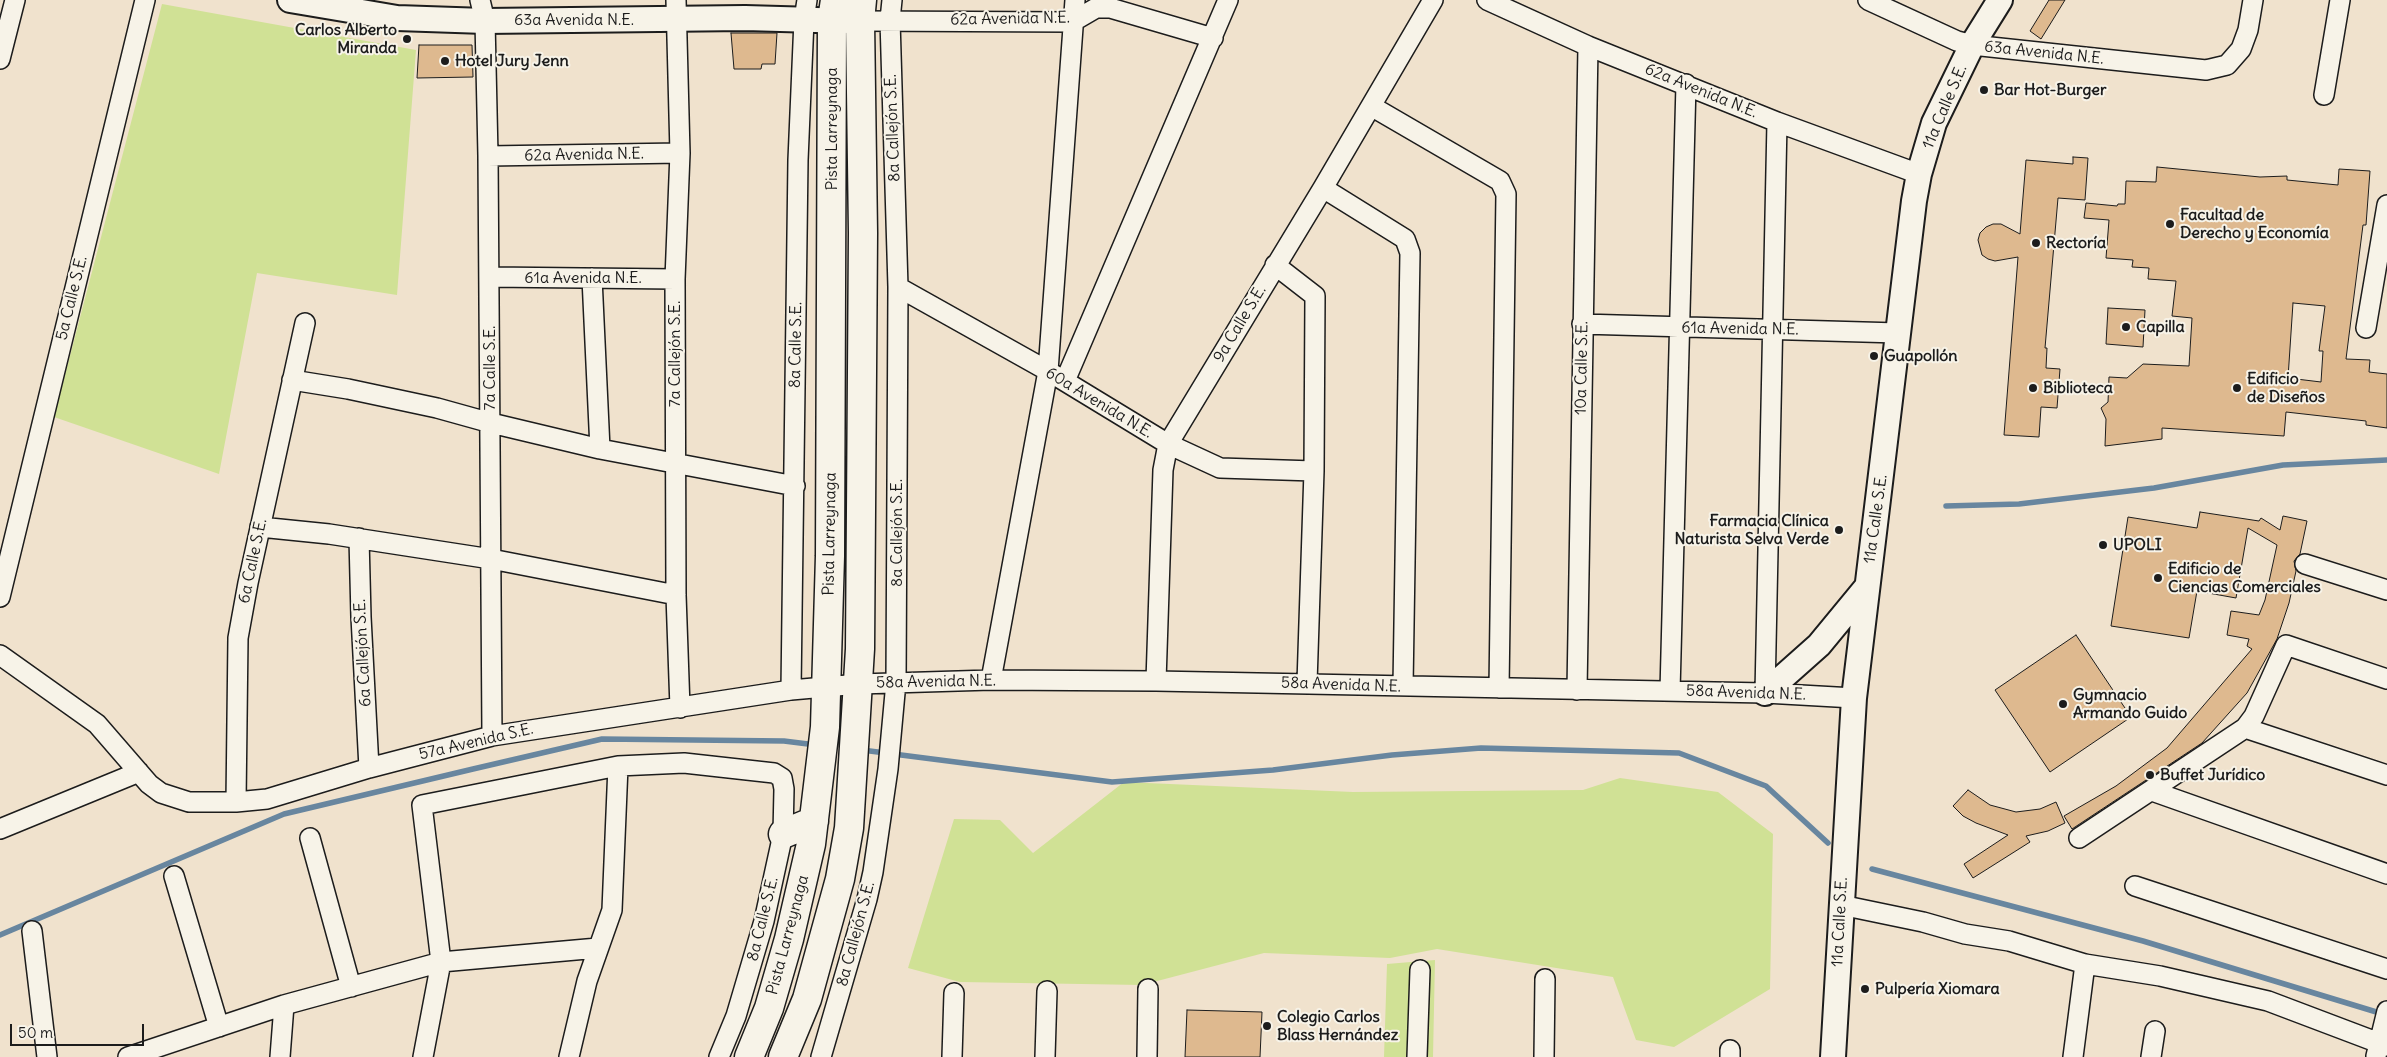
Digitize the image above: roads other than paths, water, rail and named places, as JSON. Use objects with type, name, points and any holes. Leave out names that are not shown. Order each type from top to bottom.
[{"type":"main road","name":"Pista Larreynaga","points":[[749,1057],[769,1008],[789,938],[811,844],[825,727],[828,686],[833,10]]},
{"type":"main road","name":"Pista Larreynaga","points":[[784,1057],[807,999],[840,879],[849,828],[859,684],[863,243],[861,10]]},
{"type":"main road","points":[[783,834],[814,821]]},
{"type":"street","points":[[0,59],[15,0]]},
{"type":"street","name":"5a Calle S.E.","points":[[0,596],[145,0]]},
{"type":"street","name":"63a Avenida N.E.","points":[[290,0],[397,18],[482,10],[861,10]]},
{"type":"street","name":"8a Callejón S.E.","points":[[821,1057],[867,899],[888,769],[896,682],[898,286],[890,20],[892,0]]},
{"type":"street","points":[[991,680],[1048,371],[1075,0]]},
{"type":"street","points":[[1065,382],[1228,0]]},
{"type":"street","name":"9a Calle S.E.","points":[[1156,681],[1163,470],[1168,444],[1323,188],[1433,0]]},
{"type":"street","name":"62a Avenida N.E.","points":[[1487,0],[1588,46],[1777,122],[1919,174]]},
{"type":"street","name":"63a Avenida N.E.","points":[[1868,0],[1957,41],[1972,45],[2206,70],[2228,64],[2241,49],[2248,30],[2253,0]]},
{"type":"street","name":"11a Calle S.E.","points":[[1833,1057],[1854,698],[1866,588],[1874,545],[1898,333],[1919,174],[1934,123],[1972,45],[2000,0]]},
{"type":"street","points":[[2324,95],[2340,0]]},
{"type":"street","name":"62a Avenida N.E.","points":[[861,10],[890,20],[1072,22],[1096,8],[1110,8],[1213,38]]},
{"type":"street","name":"7a Calle S.E.","points":[[482,10],[488,156],[490,277],[492,736]]},
{"type":"street","name":"7a Callejón S.E.","points":[[676,10],[680,153],[675,279],[676,595],[680,708]]},
{"type":"street","name":"8a Calle S.E.","points":[[791,690],[798,160],[805,10]]},
{"type":"street","name":"10a Calle S.E.","points":[[1577,690],[1588,46]]},
{"type":"street","points":[[1670,691],[1686,84]]},
{"type":"street","points":[[1371,106],[1500,181],[1506,197],[1499,688]]},
{"type":"street","points":[[1765,693],[1777,122]]},
{"type":"street","name":"62a Avenida N.E.","points":[[488,156],[680,153]]},
{"type":"street","points":[[1323,188],[1405,239],[1410,253],[1403,686]]},
{"type":"street","points":[[2366,328],[2387,205]]},
{"type":"street","points":[[1275,265],[1315,296],[1314,470],[1307,683]]},
{"type":"street","name":"61a Avenida N.E.","points":[[490,277],[675,279]]},
{"type":"street","points":[[592,278],[600,449]]},
{"type":"street","name":"60a Avenida N.E.","points":[[898,286],[1048,371],[1168,444],[1220,468],[1314,470]]},
{"type":"street","name":"6a Calle S.E.","points":[[236,802],[238,638],[260,527],[306,323]]},
{"type":"street","name":"61a Avenida N.E.","points":[[1582,324],[1898,333]]},
{"type":"street","points":[[292,380],[348,389],[437,408],[600,449],[676,465],[795,486]]},
{"type":"street","points":[[260,527],[359,538],[491,559],[676,595]]},
{"type":"street","name":"6a Callejón S.E.","points":[[359,538],[369,768]]},
{"type":"street","points":[[2305,564],[2387,590]]},
{"type":"street","points":[[1765,693],[1819,645],[1866,588]]},
{"type":"street","points":[[2079,838],[2244,728],[2254,716],[2286,644],[2387,679]]},
{"type":"street","name":"57a Avenida S.E.","points":[[0,655],[97,724],[149,784],[161,793],[189,802],[236,802],[267,799],[369,768],[492,736],[828,686]]},
{"type":"street","name":"58a Avenida N.E.","points":[[828,686],[991,680],[1156,681],[1765,693],[1854,698]]},
{"type":"street","points":[[2244,728],[2387,775]]},
{"type":"street","name":"8a Calle S.E.","points":[[618,766],[684,763],[774,772],[782,778],[784,789],[783,834],[764,921],[736,1016],[719,1057]]},
{"type":"street","points":[[423,1057],[442,962],[422,805],[618,766],[612,910],[586,981],[569,1057]]},
{"type":"street","points":[[0,829],[139,772]]},
{"type":"street","points":[[2152,791],[2387,874]]},
{"type":"street","points":[[310,838],[351,987]]},
{"type":"street","points":[[174,876],[219,1027]]},
{"type":"street","points":[[2135,886],[2387,969]]},
{"type":"street","points":[[1841,906],[1923,922],[1965,934],[2009,941],[2085,964],[2160,976],[2268,1001],[2341,1027],[2381,1049],[2385,1018]]},
{"type":"street","points":[[32,931],[47,1057]]},
{"type":"street","points":[[128,1057],[155,1053],[219,1027],[284,1005],[442,962],[598,948]]},
{"type":"street","points":[[2073,1057],[2085,964]]},
{"type":"street","points":[[1417,1057],[1420,970]]},
{"type":"street","points":[[1544,1057],[1546,979]]},
{"type":"street","points":[[1147,1057],[1148,989]]},
{"type":"street","points":[[1045,1057],[1047,991]]},
{"type":"street","points":[[952,1057],[954,993]]},
{"type":"street","points":[[280,1057],[284,1005]]},
{"type":"street","points":[[2151,1057],[2155,1031]]},
{"type":"waterway","points":[[1946,506],[2019,504],[2154,488],[2283,465],[2387,460]]},
{"type":"waterway","points":[[0,935],[284,814],[473,769],[602,739],[784,741],[816,745]]},
{"type":"waterway","points":[[862,750],[1112,782],[1273,770],[1392,755],[1481,748],[1679,753],[1766,786],[1828,843]]},
{"type":"waterway","points":[[1872,869],[2143,941],[2383,1014]]},
{"type":"place","name":"Carlos Alberto Miranda","points":[[407,39]]},
{"type":"place","name":"Hotel Jury Jenn","points":[[445,61]]},
{"type":"place","name":"Bar Hot-Burger","points":[[1984,90]]},
{"type":"place","name":"Facultad de Derecho y Economía","points":[[2170,224]]},
{"type":"place","name":"Rectoría","points":[[2036,243]]},
{"type":"place","name":"Capilla","points":[[2126,327]]},
{"type":"place","name":"Guapollón","points":[[1874,356]]},
{"type":"place","name":"Biblioteca","points":[[2033,388]]},
{"type":"place","name":"Edificio de Diseños","points":[[2237,388]]},
{"type":"place","name":"Farmacia Clínica Naturista Selva Verde","points":[[1839,530]]},
{"type":"place","name":"UPOLI","points":[[2103,545]]},
{"type":"place","name":"Edificio de Ciencias Comerciales","points":[[2158,578]]},
{"type":"place","name":"Gymnacio Armando Guido","points":[[2063,704]]},
{"type":"place","name":"Buffet Jurídico","points":[[2150,775]]},
{"type":"place","name":"Pulpería Xiomara","points":[[1865,989]]},
{"type":"place","name":"Colegio Carlos Blass Hernández","points":[[1267,1026]]}]
